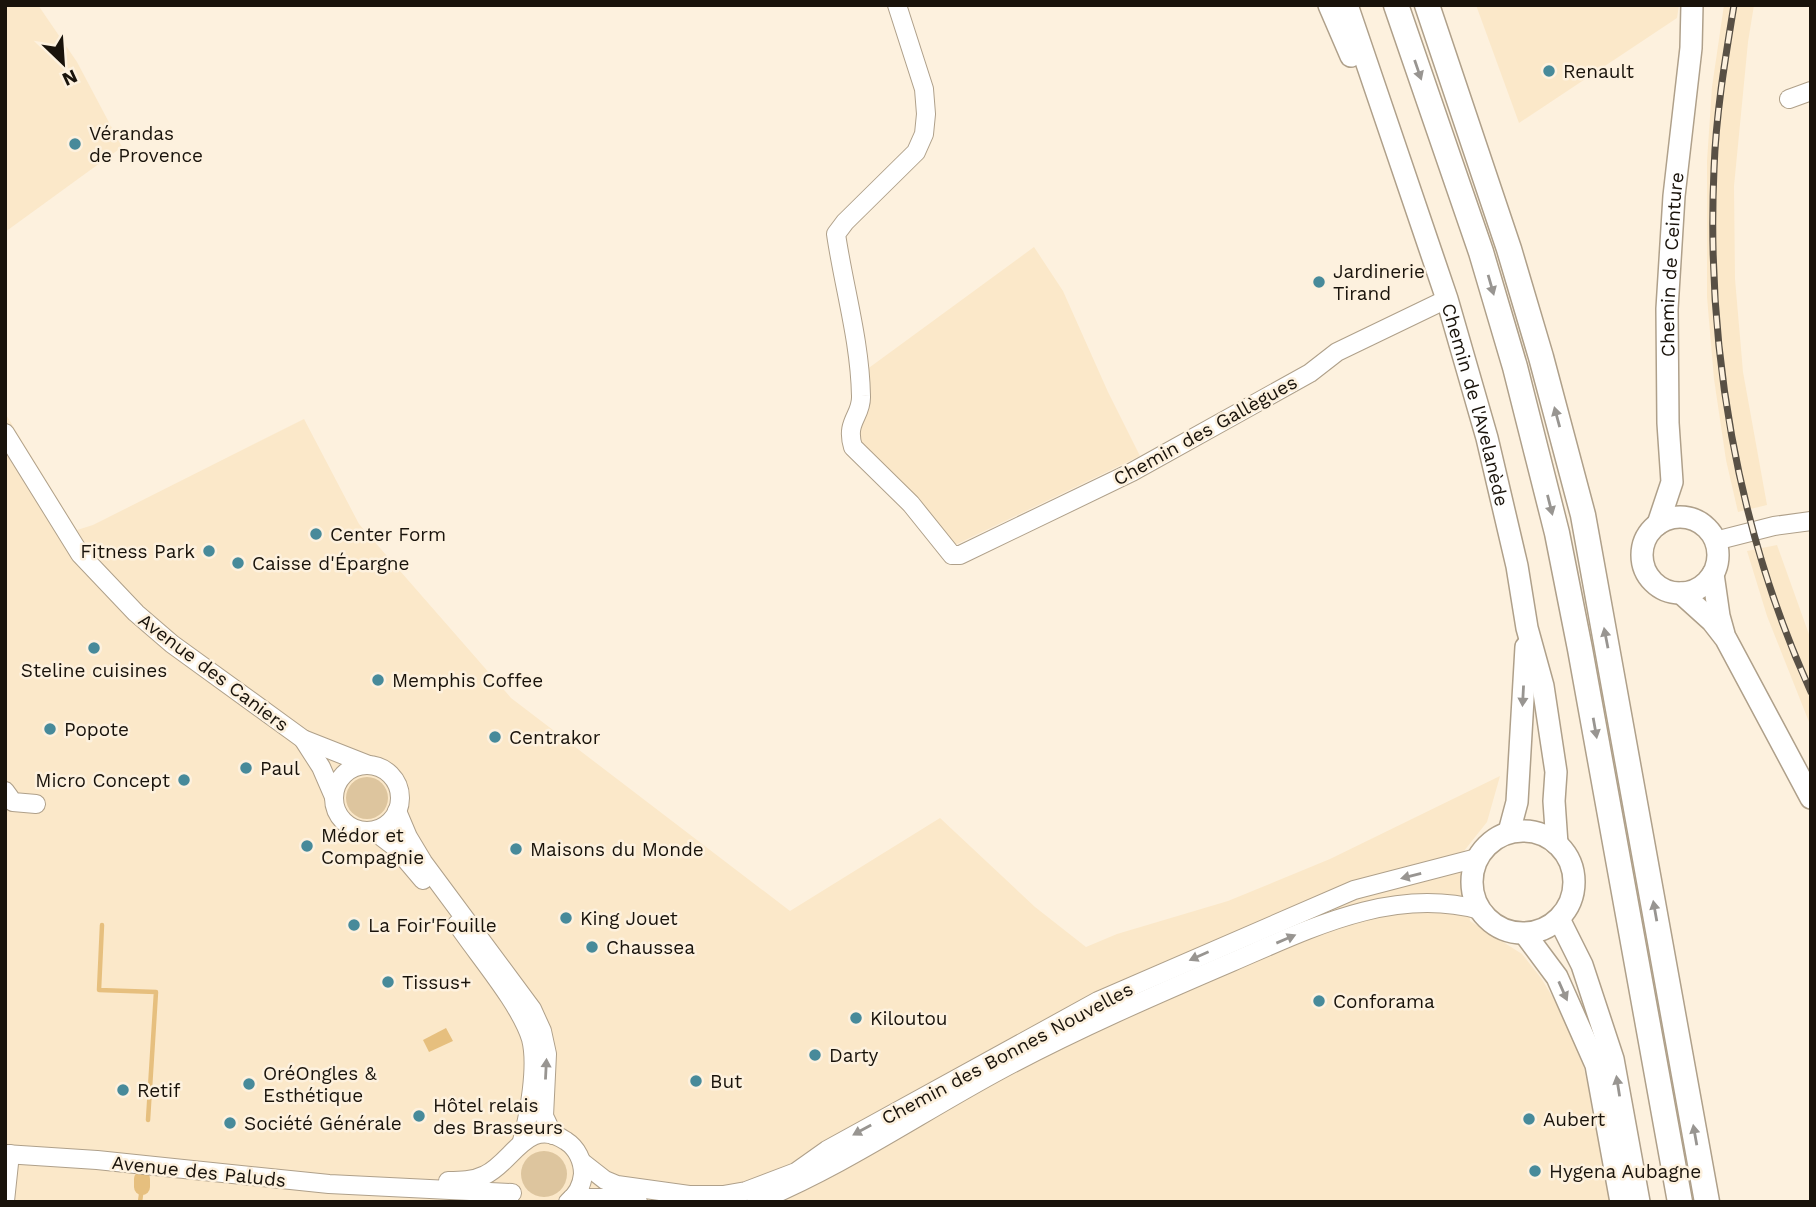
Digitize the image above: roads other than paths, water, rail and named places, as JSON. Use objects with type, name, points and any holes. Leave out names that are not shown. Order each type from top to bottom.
[{"type":"highway","points":[[1396,5],[1481,252],[1515,367],[1557,533],[1680,1202]]},
{"type":"highway","points":[[1427,5],[1512,261],[1583,515],[1707,1202]]},
{"type":"main road","name":"Chemin de l'Avelanède","points":[[1329,5],[1408,187]]},
{"type":"main road","name":"Chemin de l'Avelanède","points":[[1348,5],[1447,299],[1487,438],[1517,566],[1527,628]]},
{"type":"main road","name":"Chemin de Ceinture","points":[[1658,524],[1672,482],[1668,423],[1667,309],[1674,196],[1691,48],[1692,5]]},
{"type":"main road","name":"Chemin de Ceinture","points":[[1691,48],[1703,5]]},
{"type":"main road","name":"Chemin de Ceinture","points":[[1672,482],[1696,521]]},
{"type":"main road","points":[[1683,517],[1696,521],[1708,529],[1715,541],[1719,554],[1713,574],[1705,584],[1694,591],[1669,592],[1658,587],[1643,567],[1641,555],[1649,532],[1670,518],[1683,517]]},
{"type":"main road","points":[[1713,574],[1719,616],[1726,639]]},
{"type":"main road","points":[[1681,593],[1712,621],[1726,639],[1811,798]]},
{"type":"main road","points":[[1509,832],[1517,802],[1527,628]]},
{"type":"main road","points":[[1527,628],[1543,686],[1556,772],[1554,801],[1557,844]]},
{"type":"main road","points":[[1509,832],[1536,832],[1549,836],[1557,844],[1570,858],[1575,874],[1569,906],[1559,919],[1538,932],[1525,934],[1503,929],[1490,921],[1480,910],[1474,895],[1472,875],[1477,858],[1494,839],[1509,832]]},
{"type":"main road","points":[[1559,919],[1582,965],[1613,1059],[1639,1202]]},
{"type":"main road","points":[[1525,934],[1557,977],[1596,1065],[1621,1202]]},
{"type":"street","name":"Chemin des Gallègues","points":[[897,5],[924,89],[924,134],[916,152],[836,234],[858,359],[862,400],[849,436],[853,447],[911,504],[952,555],[960,555],[1132,472],[1310,373],[1337,352],[1447,299]]},
{"type":"street","points":[[1789,99],[1811,91]]},
{"type":"street","name":"Avenue des Caniers","points":[[5,433],[80,554],[118,596],[172,644],[303,738],[369,765]]},
{"type":"street","points":[[1715,541],[1774,526],[1811,522]]},
{"type":"street","name":"Avenue des Caniers","points":[[303,738],[321,766],[334,797]]},
{"type":"street","points":[[369,765],[386,771],[394,779],[400,800],[397,811],[388,824],[374,831],[364,831],[346,824],[335,807],[334,797],[341,778],[358,766],[369,765]]},
{"type":"street","points":[[5,791],[13,802],[36,804]]},
{"type":"street","points":[[397,811],[423,862],[532,1009],[542,1031],[547,1054],[544,1116],[554,1135],[537,1135],[522,1141]]},
{"type":"street","points":[[374,831],[395,847],[415,869],[519,1011],[531,1038],[533,1052],[530,1110],[522,1141]]},
{"type":"street","name":"Chemin des Bonnes Nouvelles","points":[[554,1135],[571,1144],[582,1162],[604,1180],[617,1185],[689,1195],[723,1195],[746,1191],[796,1172],[827,1150],[1098,1001],[1354,890],[1477,858]]},
{"type":"street","name":"Chemin des Bonnes Nouvelles","points":[[756,1202],[801,1184],[968,1088],[1050,1045],[1156,994],[1298,934],[1364,910],[1416,902],[1455,903],[1480,910]]},
{"type":"street","name":"Avenue des Paluds","points":[[393,1189],[424,1181],[482,1177],[494,1170],[522,1141]]},
{"type":"street","points":[[5,1201],[8,1154]]},
{"type":"street","name":"Avenue des Paluds","points":[[8,1154],[518,1199]]},
{"type":"street","points":[[509,1156],[506,1173],[518,1199]]},
{"type":"street","points":[[570,1200],[582,1181],[582,1162]]},
{"type":"street","name":"Avenue des Paluds","points":[[393,1189],[423,1198],[477,1202]]},
{"type":"street","points":[[570,1200],[614,1198],[638,1202]]},
{"type":"waterway","points":[[102,925],[99,990],[156,992],[148,1120]]},
{"type":"waterway","points":[[142,1179],[142,1187]]},
{"type":"waterway","points":[[140,1202],[142,1187]]},
{"type":"railway","points":[[1734,5],[1719,107],[1714,169],[1715,303],[1722,370],[1746,502],[1785,630],[1811,692]]},
{"type":"place","name":"Renault","points":[[1549,71]]},
{"type":"place","name":"Vérandas de Provence","points":[[75,144]]},
{"type":"place","name":"Jardinerie Tirand","points":[[1319,282]]},
{"type":"place","name":"Center Form","points":[[316,534]]},
{"type":"place","name":"Fitness Park","points":[[209,551]]},
{"type":"place","name":"Caisse d'Épargne","points":[[238,563]]},
{"type":"place","name":"Steline cuisines","points":[[94,648]]},
{"type":"place","name":"Memphis Coffee","points":[[378,680]]},
{"type":"place","name":"Popote","points":[[50,729]]},
{"type":"place","name":"Centrakor","points":[[495,737]]},
{"type":"place","name":"Paul","points":[[246,768]]},
{"type":"place","name":"Micro Concept","points":[[184,780]]},
{"type":"place","name":"Médor et Compagnie","points":[[307,846]]},
{"type":"place","name":"Maisons du Monde","points":[[516,849]]},
{"type":"place","name":"King Jouet","points":[[566,918]]},
{"type":"place","name":"La Foir'Fouille","points":[[354,925]]},
{"type":"place","name":"Chaussea","points":[[592,947]]},
{"type":"place","name":"Tissus+","points":[[388,982]]},
{"type":"place","name":"Conforama","points":[[1319,1001]]},
{"type":"place","name":"Kiloutou","points":[[856,1018]]},
{"type":"place","name":"Darty","points":[[815,1055]]},
{"type":"place","name":"But","points":[[696,1081]]},
{"type":"place","name":"OréOngles & Esthétique","points":[[249,1084]]},
{"type":"place","name":"Retif","points":[[123,1090]]},
{"type":"place","name":"Hôtel relais des Brasseurs","points":[[419,1116]]},
{"type":"place","name":"Aubert","points":[[1529,1119]]},
{"type":"place","name":"Société Générale","points":[[230,1123]]},
{"type":"place","name":"Hygena Aubagne","points":[[1535,1171]]}]
